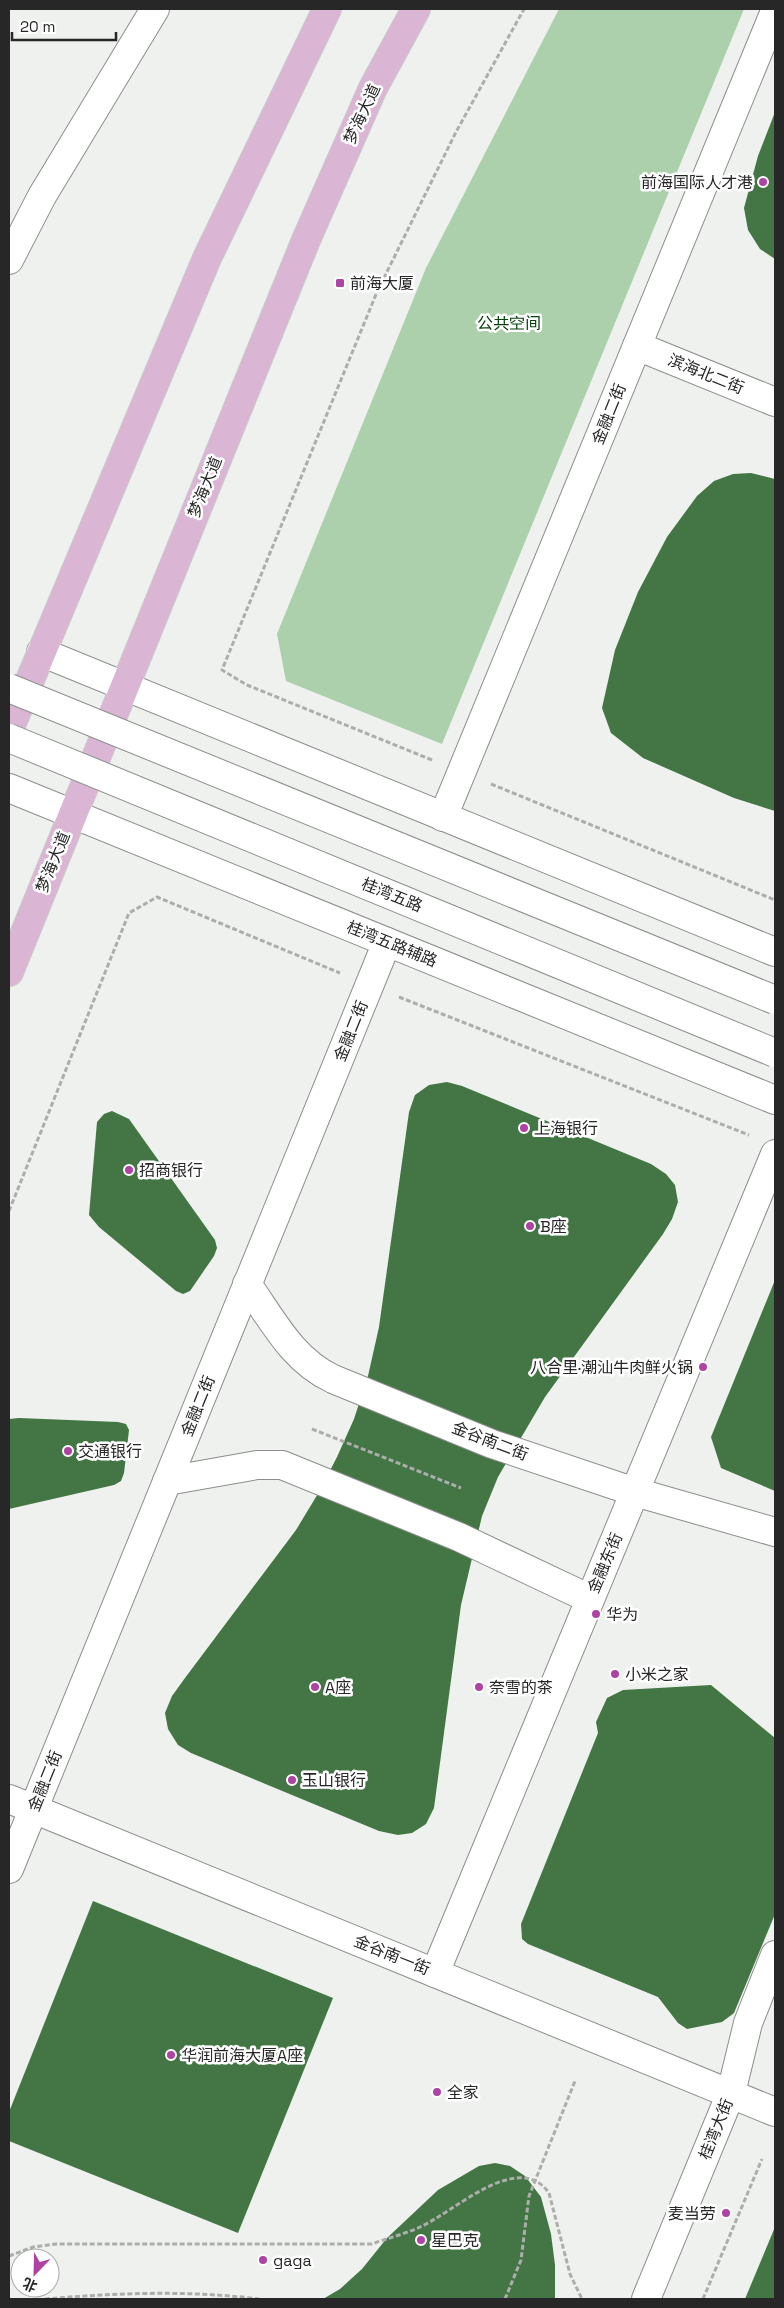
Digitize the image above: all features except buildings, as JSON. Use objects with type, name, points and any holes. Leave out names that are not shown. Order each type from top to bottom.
[{"type":"main road","points":[[9,730],[208,258],[326,9]]},
{"type":"main road","name":"梦海大道","points":[[9,972],[306,240],[373,88],[416,9]]},
{"type":"street","points":[[9,260],[42,196],[156,9]]},
{"type":"street","name":"金融二街","points":[[443,817],[775,11]]},
{"type":"street","name":"滨海北二街","points":[[637,346],[775,402]]},
{"type":"street","points":[[41,652],[775,952]]},
{"type":"street","points":[[9,688],[775,1000]]},
{"type":"street","name":"桂湾五路","points":[[9,738],[775,1053]]},
{"type":"street","name":"桂湾五路辅路","points":[[9,788],[775,1100]]},
{"type":"street","name":"金融二街","points":[[9,1869],[21,1804],[167,1481],[387,942]]},
{"type":"street","name":"金融东街","points":[[435,1973],[775,1154]]},
{"type":"street","name":"金谷南二街","points":[[247,1284],[296,1354],[320,1373],[492,1444],[635,1492],[775,1532]]},
{"type":"street","points":[[167,1481],[257,1465],[282,1465],[460,1537],[590,1599]]},
{"type":"street","name":"金谷南一街","points":[[21,1804],[775,2112]]},
{"type":"street","name":"桂湾大街","points":[[646,2299],[731,2094],[748,2023],[775,1955]]},
{"type":"path","points":[[524,9],[456,132],[377,292],[222,670],[247,684],[775,900]]},
{"type":"path","points":[[312,1428],[461,1488]]},
{"type":"path","points":[[505,2299],[520,2260],[528,2196],[575,2081]]},
{"type":"path","points":[[703,2299],[762,2159]]},
{"type":"path","points":[[9,2256],[33,2247],[56,2244],[372,2244],[421,2227],[501,2180],[513,2178],[535,2179],[549,2193],[570,2274],[582,2299]]},
{"type":"path","points":[[45,2299],[109,2294],[206,2293],[259,2299]]},
{"type":"green space","name":"公共空间","points":[[559,9],[744,9],[442,744],[286,681],[277,634],[426,268]]},
{"type":"place","name":"前海国际人才港","points":[[763,182]]},
{"type":"place","name":"前海大厦","points":[[340,283]]},
{"type":"place","name":"上海银行","points":[[524,1128]]},
{"type":"place","name":"招商银行","points":[[129,1170]]},
{"type":"place","name":"B座","points":[[530,1226]]},
{"type":"place","name":"八合里·潮汕牛肉鲜火锅","points":[[703,1367]]},
{"type":"place","name":"交通银行","points":[[68,1451]]},
{"type":"place","name":"华为","points":[[596,1614]]},
{"type":"place","name":"小米之家","points":[[615,1674]]},
{"type":"place","name":"A座","points":[[315,1687]]},
{"type":"place","name":"奈雪的茶","points":[[479,1687]]},
{"type":"place","name":"玉山银行","points":[[292,1780]]},
{"type":"place","name":"华润前海大厦A座","points":[[171,2055]]},
{"type":"place","name":"全家","points":[[437,2092]]},
{"type":"place","name":"麦当劳","points":[[726,2213]]},
{"type":"place","name":"星巴克","points":[[421,2240]]},
{"type":"place","name":"gaga","points":[[263,2260]]}]
